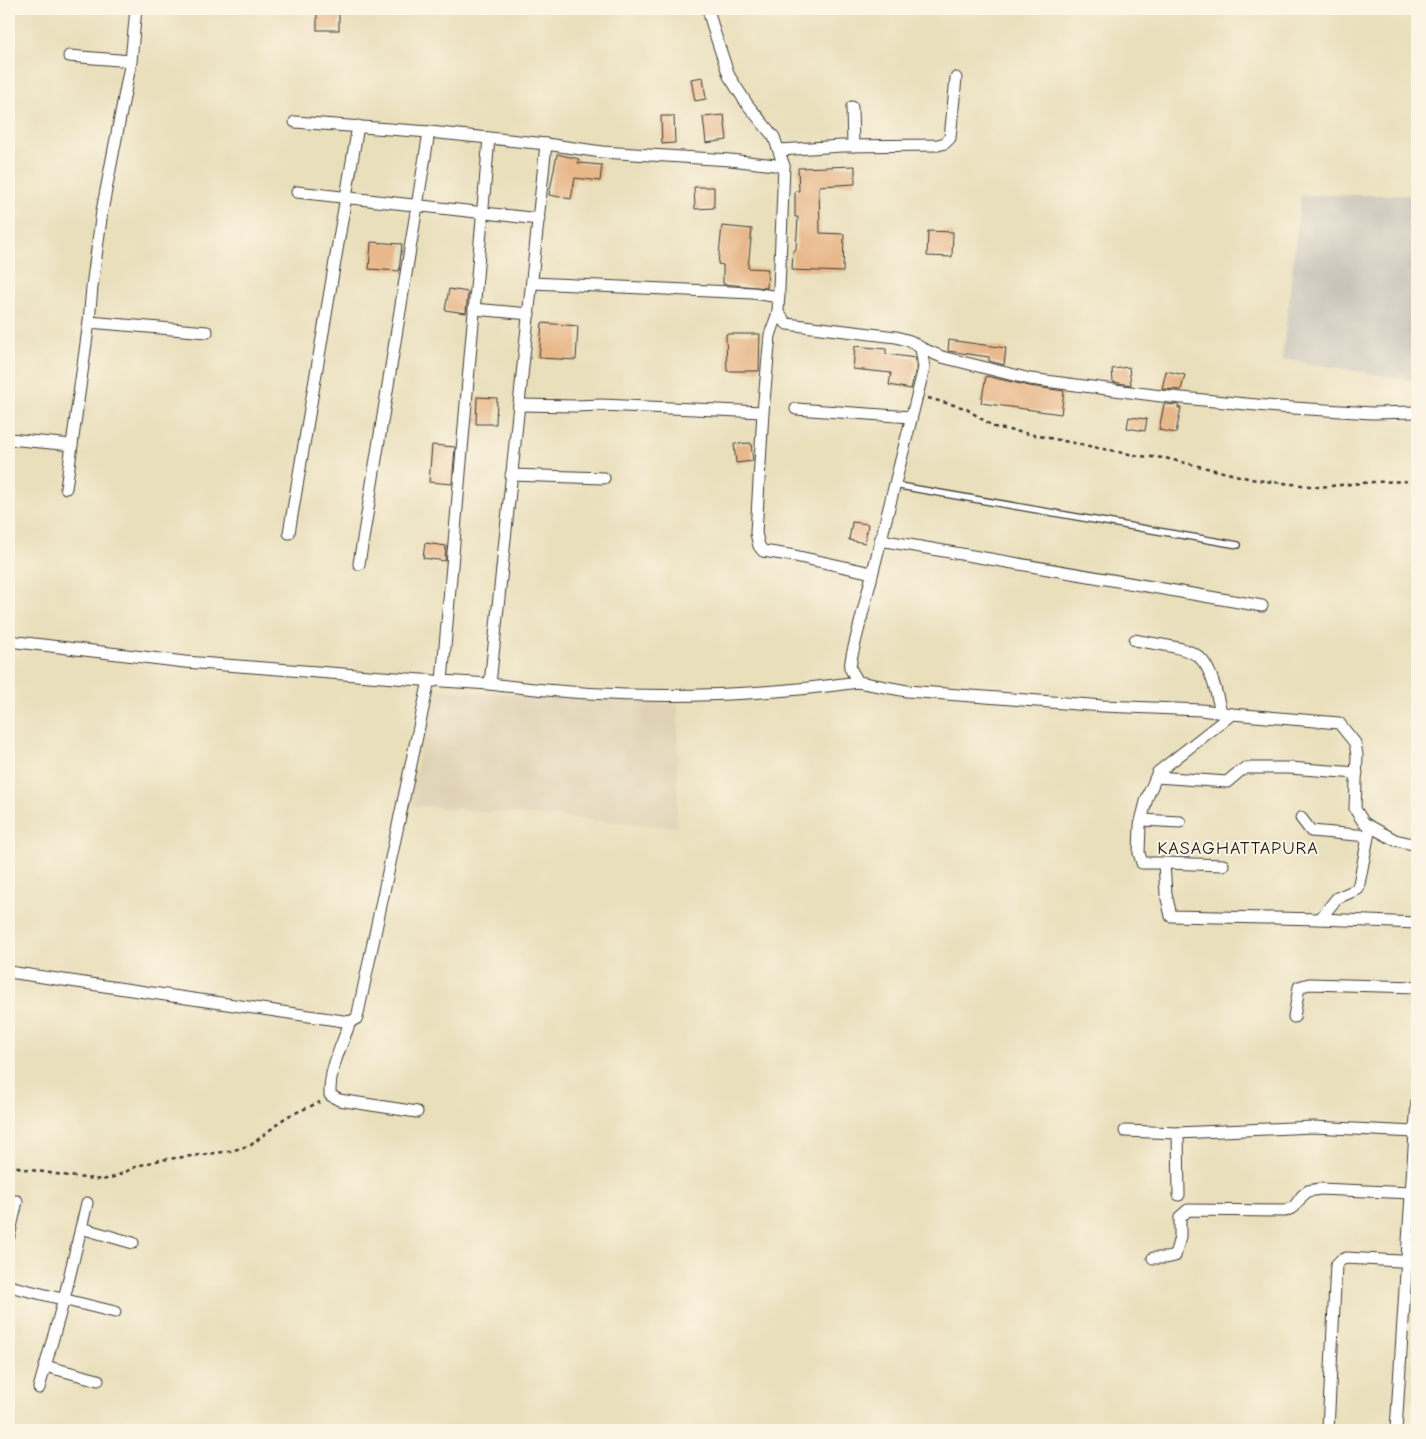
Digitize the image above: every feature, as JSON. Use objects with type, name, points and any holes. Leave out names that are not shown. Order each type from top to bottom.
[{"type":"street","points":[[66,488],[102,211],[131,60],[136,9]]},
{"type":"street","points":[[708,9],[729,76],[747,104],[774,137],[784,166],[778,313],[770,336],[756,533],[759,546],[763,551],[872,573]]},
{"type":"street","points":[[69,56],[131,60]]},
{"type":"street","points":[[779,150],[853,146],[938,145],[944,143],[950,138],[956,78]]},
{"type":"street","points":[[852,107],[853,146]]},
{"type":"street","points":[[295,122],[429,132],[546,144],[602,152],[730,160],[784,166]]},
{"type":"street","points":[[289,533],[358,126]]},
{"type":"street","points":[[359,564],[429,132]]},
{"type":"street","points":[[442,681],[488,138]]},
{"type":"street","points":[[490,684],[546,144]]},
{"type":"street","points":[[298,192],[347,199],[539,219]]},
{"type":"street","points":[[532,283],[753,293],[779,297]]},
{"type":"street","points":[[474,309],[529,314]]},
{"type":"street","points":[[778,313],[786,324],[896,337],[910,341],[942,357],[1030,379],[1142,394],[1287,408],[1372,413],[1417,412]]},
{"type":"street","points":[[89,322],[207,332]]},
{"type":"street","points":[[858,682],[850,668],[880,540],[924,368],[921,348]]},
{"type":"street","points":[[519,405],[601,405],[764,412]]},
{"type":"street","points":[[796,409],[911,417]]},
{"type":"street","points":[[9,439],[72,445]]},
{"type":"street","points":[[512,475],[604,478]]},
{"type":"street","points":[[880,540],[1262,606]]},
{"type":"street","points":[[1135,640],[1184,650],[1199,657],[1205,664],[1216,689],[1221,712]]},
{"type":"street","points":[[9,641],[185,662],[490,684],[533,690],[684,696],[809,689],[858,682],[907,691],[1103,706],[1201,710],[1338,723],[1355,743],[1358,755],[1355,809],[1370,831]]},
{"type":"street","points":[[9,972],[350,1022],[358,1018],[429,680]]},
{"type":"street","points":[[1223,865],[1142,863],[1139,853],[1142,820],[1147,798],[1158,772],[1232,714]]},
{"type":"street","points":[[1156,777],[1227,782],[1246,768],[1289,768],[1357,773]]},
{"type":"street","points":[[1301,818],[1311,831],[1370,831],[1417,845]]},
{"type":"street","points":[[1142,820],[1180,822]]},
{"type":"street","points":[[1320,919],[1337,898],[1358,889],[1370,831]]},
{"type":"street","points":[[1164,863],[1170,916],[1417,923]]},
{"type":"street","points":[[1294,1017],[1298,988],[1309,984],[1417,987]]},
{"type":"street","points":[[350,1022],[333,1070],[330,1092],[332,1098],[417,1112]]},
{"type":"street","points":[[1396,1430],[1412,1261],[1412,1193],[1417,1102]]},
{"type":"street","points":[[1125,1131],[1178,1133],[1313,1127],[1415,1132]]},
{"type":"street","points":[[1178,1133],[1179,1195]]},
{"type":"street","points":[[1153,1258],[1176,1256],[1180,1237],[1180,1217],[1188,1210],[1286,1211],[1294,1207],[1308,1191],[1320,1189],[1412,1193]]},
{"type":"street","points":[[9,1236],[17,1201]]},
{"type":"street","points":[[39,1388],[64,1299],[87,1203]]},
{"type":"street","points":[[81,1228],[133,1243]]},
{"type":"street","points":[[1328,1430],[1336,1265],[1346,1258],[1412,1261]]},
{"type":"street","points":[[9,1286],[115,1312]]},
{"type":"street","points":[[45,1366],[98,1380]]},
{"type":"lane","points":[[894,485],[1238,545]]},
{"type":"path","points":[[917,396],[965,408],[994,427],[1139,456],[1165,458],[1256,480],[1319,487],[1373,482],[1417,481]]},
{"type":"path","points":[[9,1164],[24,1169],[76,1178],[103,1180],[117,1176],[137,1166],[160,1160],[231,1151],[251,1145],[286,1117],[312,1104],[332,1098]]},
{"type":"shaded area","points":[[1301,195],[1417,195],[1417,381],[1282,359]]},
{"type":"shaded area","points":[[435,690],[678,704],[677,827],[407,805]]},
{"type":"building","points":[[317,9],[339,9],[339,30],[317,30]]},
{"type":"building","points":[[703,77],[706,99],[695,101],[691,79]]},
{"type":"building","points":[[724,115],[727,140],[706,143],[703,117]]},
{"type":"building","points":[[661,116],[674,116],[675,143],[662,144]]},
{"type":"building","points":[[557,154],[579,159],[578,163],[602,165],[600,181],[575,178],[571,199],[549,195]]},
{"type":"building","points":[[855,166],[855,184],[819,186],[820,233],[844,234],[843,272],[792,270],[793,250],[796,250],[798,217],[795,217],[795,191],[799,191],[798,168]]},
{"type":"building","points":[[694,187],[714,187],[714,208],[695,209]]},
{"type":"building","points":[[722,226],[752,229],[748,268],[768,269],[767,288],[723,284],[723,265],[718,264]]},
{"type":"building","points":[[928,231],[953,232],[952,257],[927,256]]},
{"type":"building","points":[[371,242],[402,244],[399,271],[369,269]]},
{"type":"building","points":[[449,289],[468,292],[466,313],[445,310]]},
{"type":"building","points":[[542,323],[578,326],[576,360],[539,358]]},
{"type":"building","points":[[726,334],[760,334],[759,371],[727,371]]},
{"type":"building","points":[[949,340],[1006,348],[1004,365],[989,361],[989,357],[948,351]]},
{"type":"building","points":[[855,346],[886,349],[886,354],[915,358],[916,368],[911,389],[889,385],[891,373],[853,369]]},
{"type":"building","points":[[1129,367],[1131,385],[1113,382],[1112,369]]},
{"type":"building","points":[[1166,371],[1185,375],[1181,390],[1162,389]]},
{"type":"building","points":[[986,376],[1029,386],[1064,391],[1061,414],[981,403]]},
{"type":"building","points":[[477,397],[497,398],[496,424],[476,424]]},
{"type":"building","points":[[1164,404],[1179,405],[1178,408],[1181,408],[1176,433],[1159,430]]},
{"type":"building","points":[[1129,417],[1147,419],[1145,431],[1127,428]]},
{"type":"building","points":[[751,443],[753,461],[736,463],[734,444]]},
{"type":"building","points":[[432,445],[455,447],[452,484],[429,482]]},
{"type":"building","points":[[852,522],[868,524],[865,543],[849,540]]},
{"type":"building","points":[[425,543],[446,546],[445,561],[423,558]]},
{"type":"district","name":"KASAGHATTAPURA","points":[[1238,848]]}]
